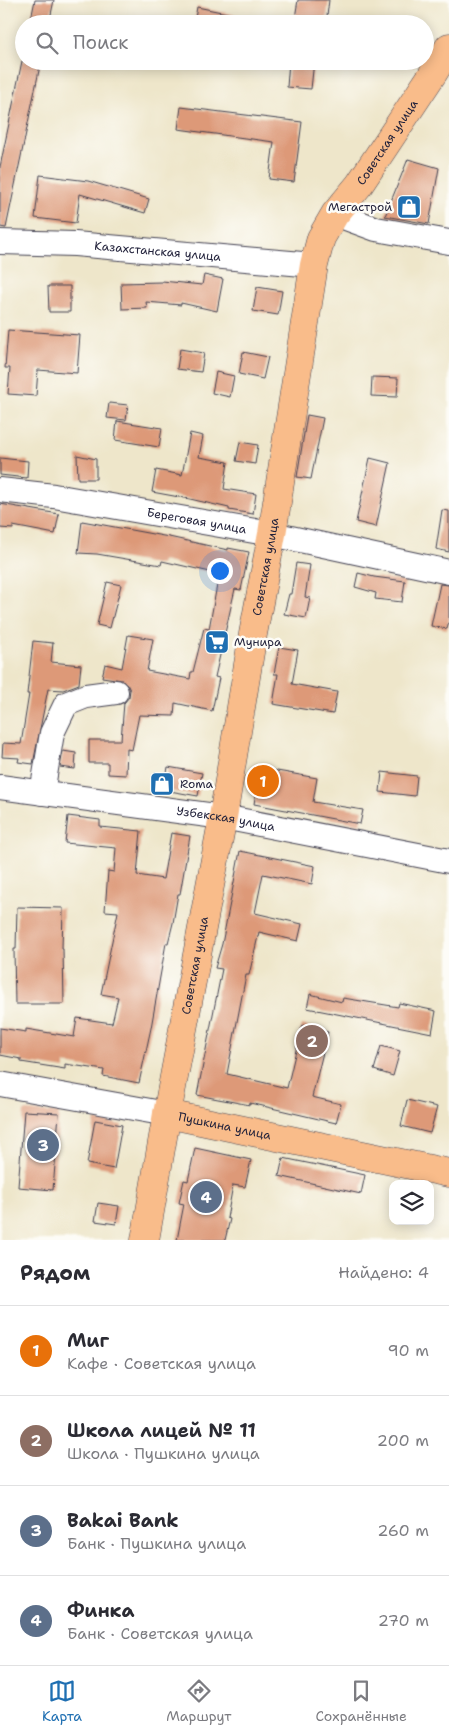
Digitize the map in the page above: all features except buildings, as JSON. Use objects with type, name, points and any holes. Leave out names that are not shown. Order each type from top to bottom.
[{"type":"main road","name":"Советская улица","points":[[145,1240],[223,817],[253,634],[272,534],[314,265],[321,238],[335,214],[359,185],[449,47]]},
{"type":"main road","name":"Пушкина улица","points":[[167,1114],[449,1173]]},
{"type":"street","points":[[335,214],[376,229],[449,242]]},
{"type":"street","name":"Казахстанская улица","points":[[0,242],[75,244],[314,265]]},
{"type":"street","name":"Береговая улица","points":[[0,490],[54,496],[272,534],[449,572]]},
{"type":"street","points":[[42,793],[52,733],[66,704],[86,696],[116,692]]},
{"type":"street","name":"Узбекская улица","points":[[0,787],[223,817],[449,861]]},
{"type":"street","name":"Пушкина улица","points":[[0,1084],[167,1114]]},
{"type":"place","name":"Мегастрой","points":[[409,207]]},
{"type":"place","name":"Мунира","points":[[217,642]]},
{"type":"place","name":"Миг","points":[[263,781]]},
{"type":"place","name":"Roma","points":[[162,784]]},
{"type":"place","name":"Школа лицей № 11","points":[[312,1041]]},
{"type":"place","name":"Bakai Bank","points":[[43,1145]]},
{"type":"place","name":"Финка","points":[[206,1197]]}]
